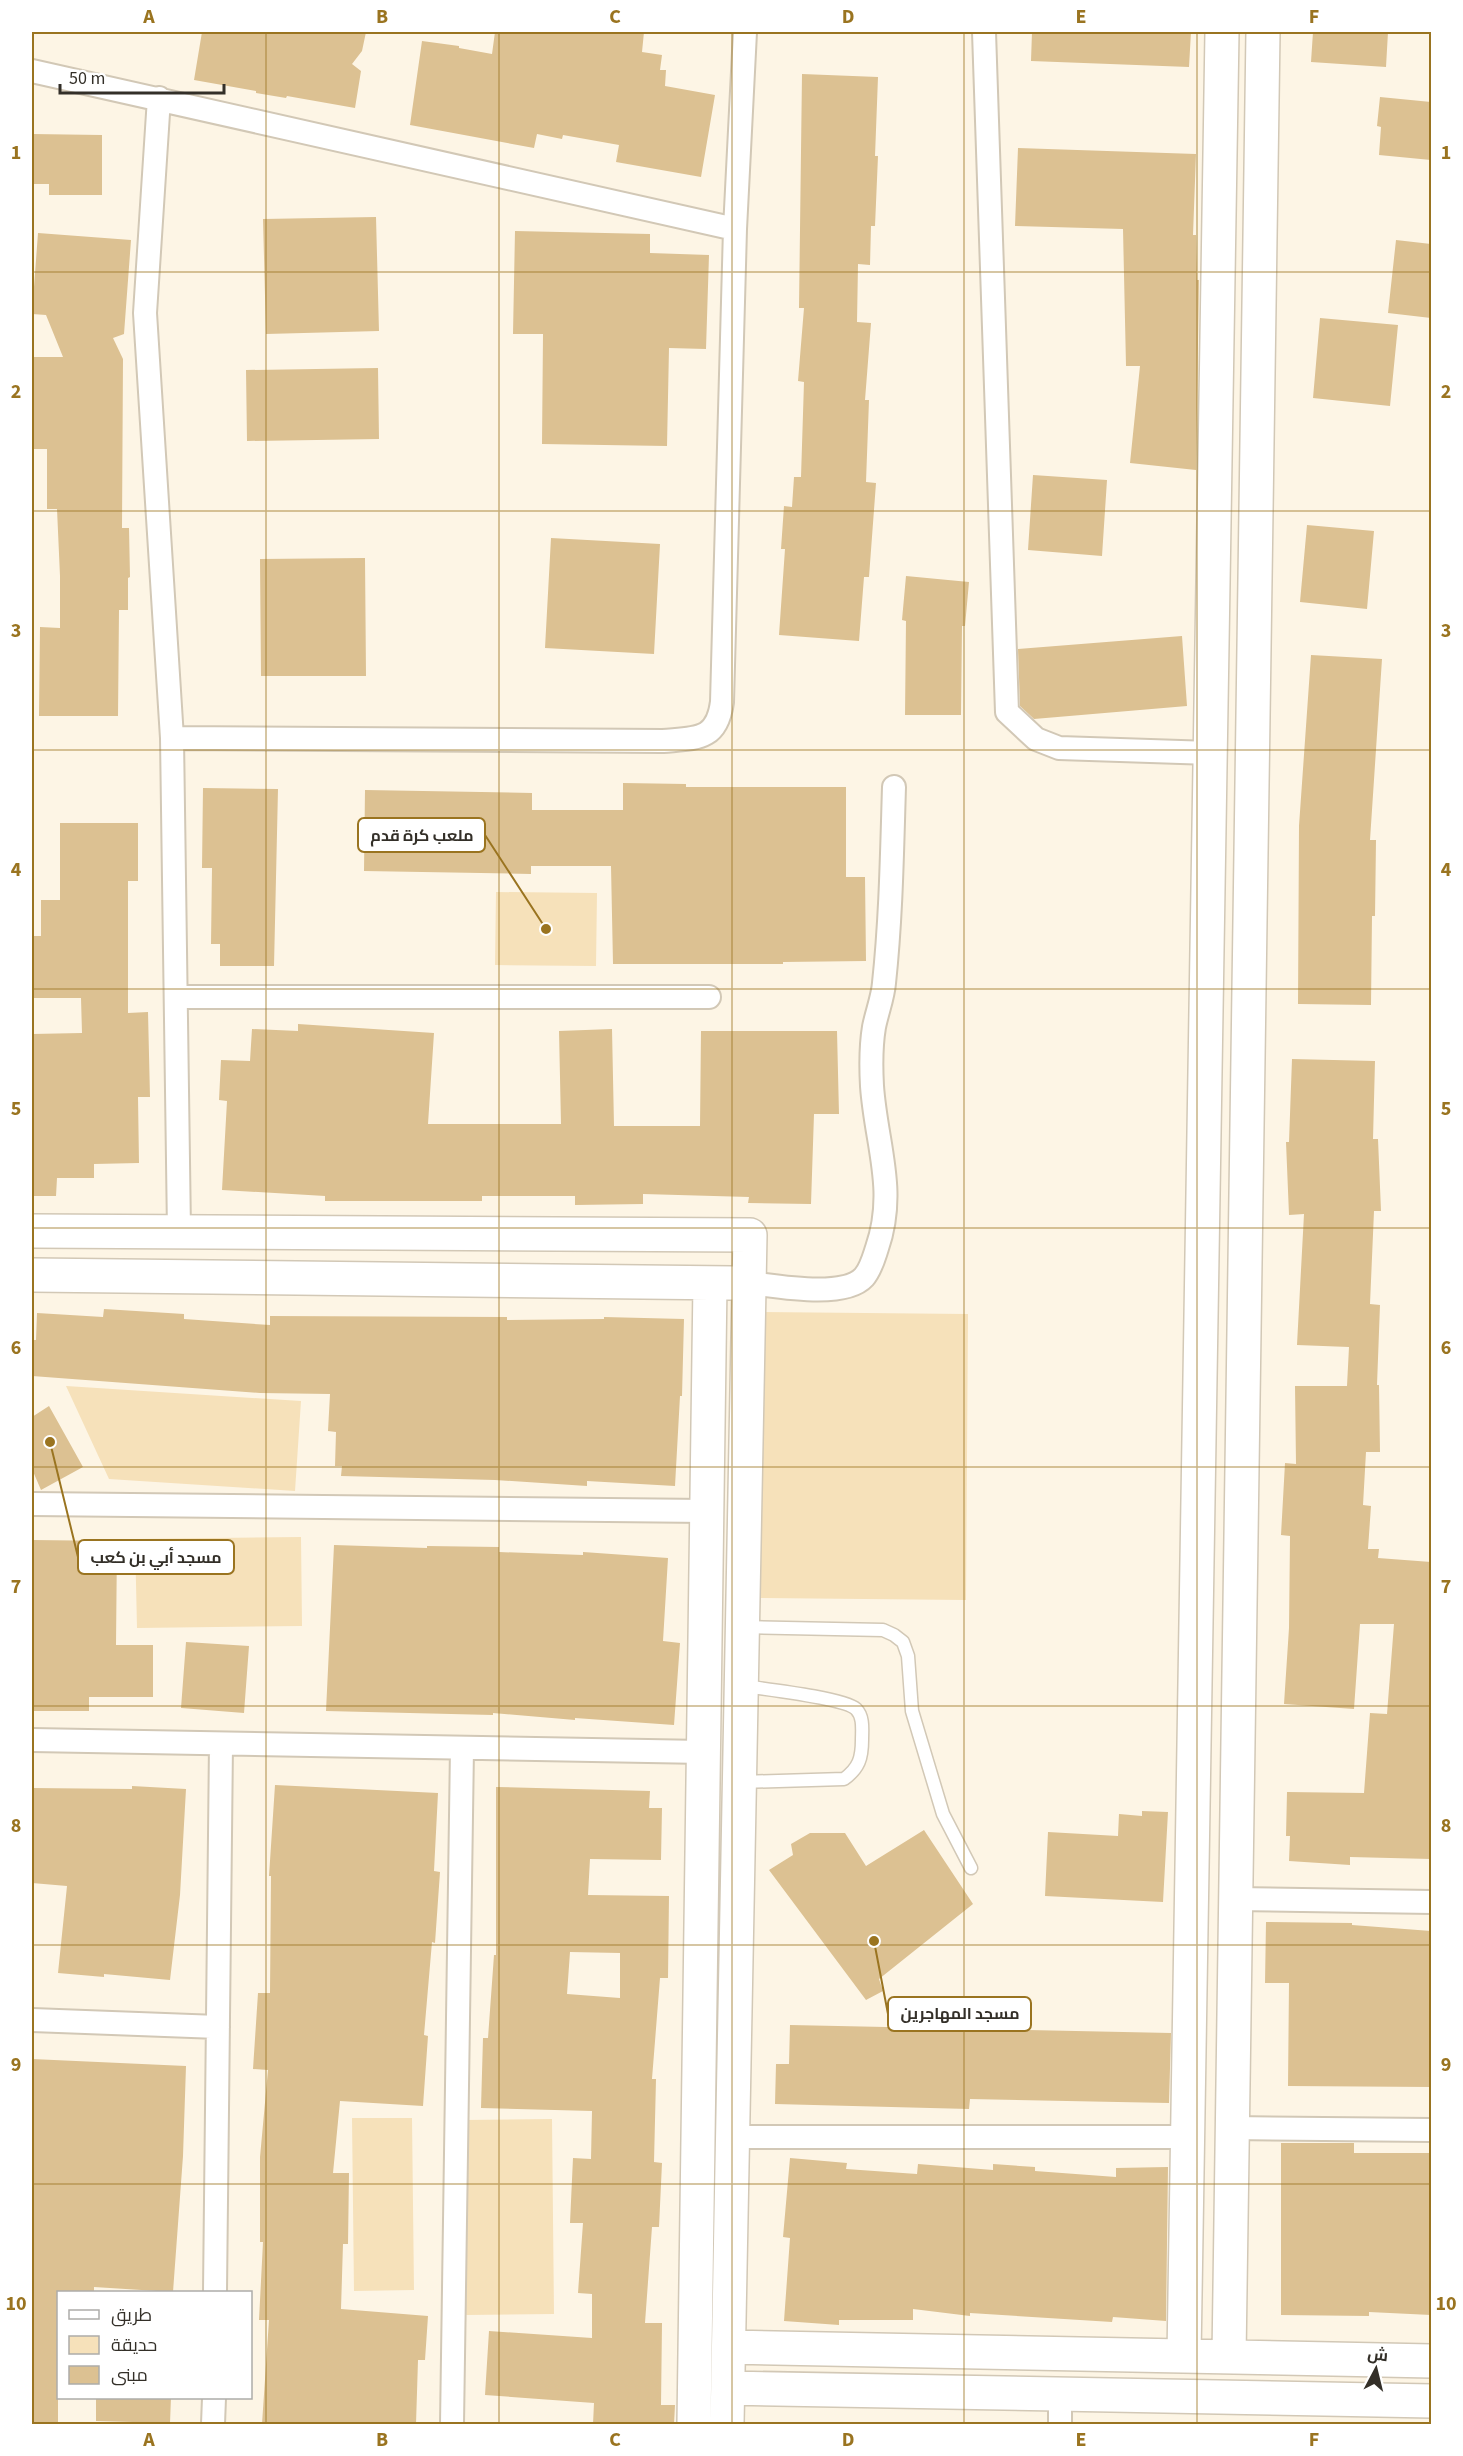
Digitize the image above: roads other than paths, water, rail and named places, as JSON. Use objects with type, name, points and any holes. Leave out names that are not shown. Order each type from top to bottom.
[{"type":"street","points":[[172,738],[663,741],[700,738],[715,728],[720,719],[722,702],[735,229],[745,32]]},
{"type":"street","points":[[984,32],[1008,712],[1036,739],[1059,748],[1211,753]]},
{"type":"street","points":[[1185,2355],[1222,32]]},
{"type":"street","points":[[1229,2357],[1263,32]]},
{"type":"street","points":[[32,71],[735,229]]},
{"type":"street","points":[[159,98],[145,313],[172,738],[179,1231]]},
{"type":"street","points":[[32,1275],[749,1283],[815,1291],[842,1287],[863,1278],[873,1261],[881,1236],[887,1182],[872,1085],[872,1055],[873,1031],[884,986],[894,787]]},
{"type":"street","points":[[176,997],[709,997]]},
{"type":"street","points":[[32,1231],[750,1235],[727,2424]]},
{"type":"street","points":[[694,2424],[710,1283]]},
{"type":"street","points":[[32,1504],[707,1512]]},
{"type":"street","points":[[32,1740],[704,1752]]},
{"type":"street","points":[[215,2291],[221,1744]]},
{"type":"street","points":[[452,2424],[462,1748]]},
{"type":"street","points":[[1234,1899],[1431,1902]]},
{"type":"street","points":[[32,2020],[218,2027]]},
{"type":"street","points":[[1231,2128],[1431,2130]]},
{"type":"street","points":[[733,2137],[1188,2137]]},
{"type":"street","points":[[729,2347],[1431,2361]]},
{"type":"street","points":[[728,2388],[1060,2409],[1431,2401]]},
{"type":"street","points":[[213,2424],[214,2399]]},
{"type":"lane","points":[[742,1627],[883,1630],[903,1642],[908,1656],[912,1710],[930,1773],[943,1814],[971,1868]]},
{"type":"lane","points":[[740,1782],[844,1779],[856,1770],[862,1753],[862,1720],[856,1709],[840,1702],[741,1686]]},
{"type":"place","name":"ملعب كرة قدم","points":[[546,929]]},
{"type":"place","name":"مسجد أبي بن كعب","points":[[50,1442]]},
{"type":"place","name":"مسجد المهاجرين","points":[[874,1941]]}]
